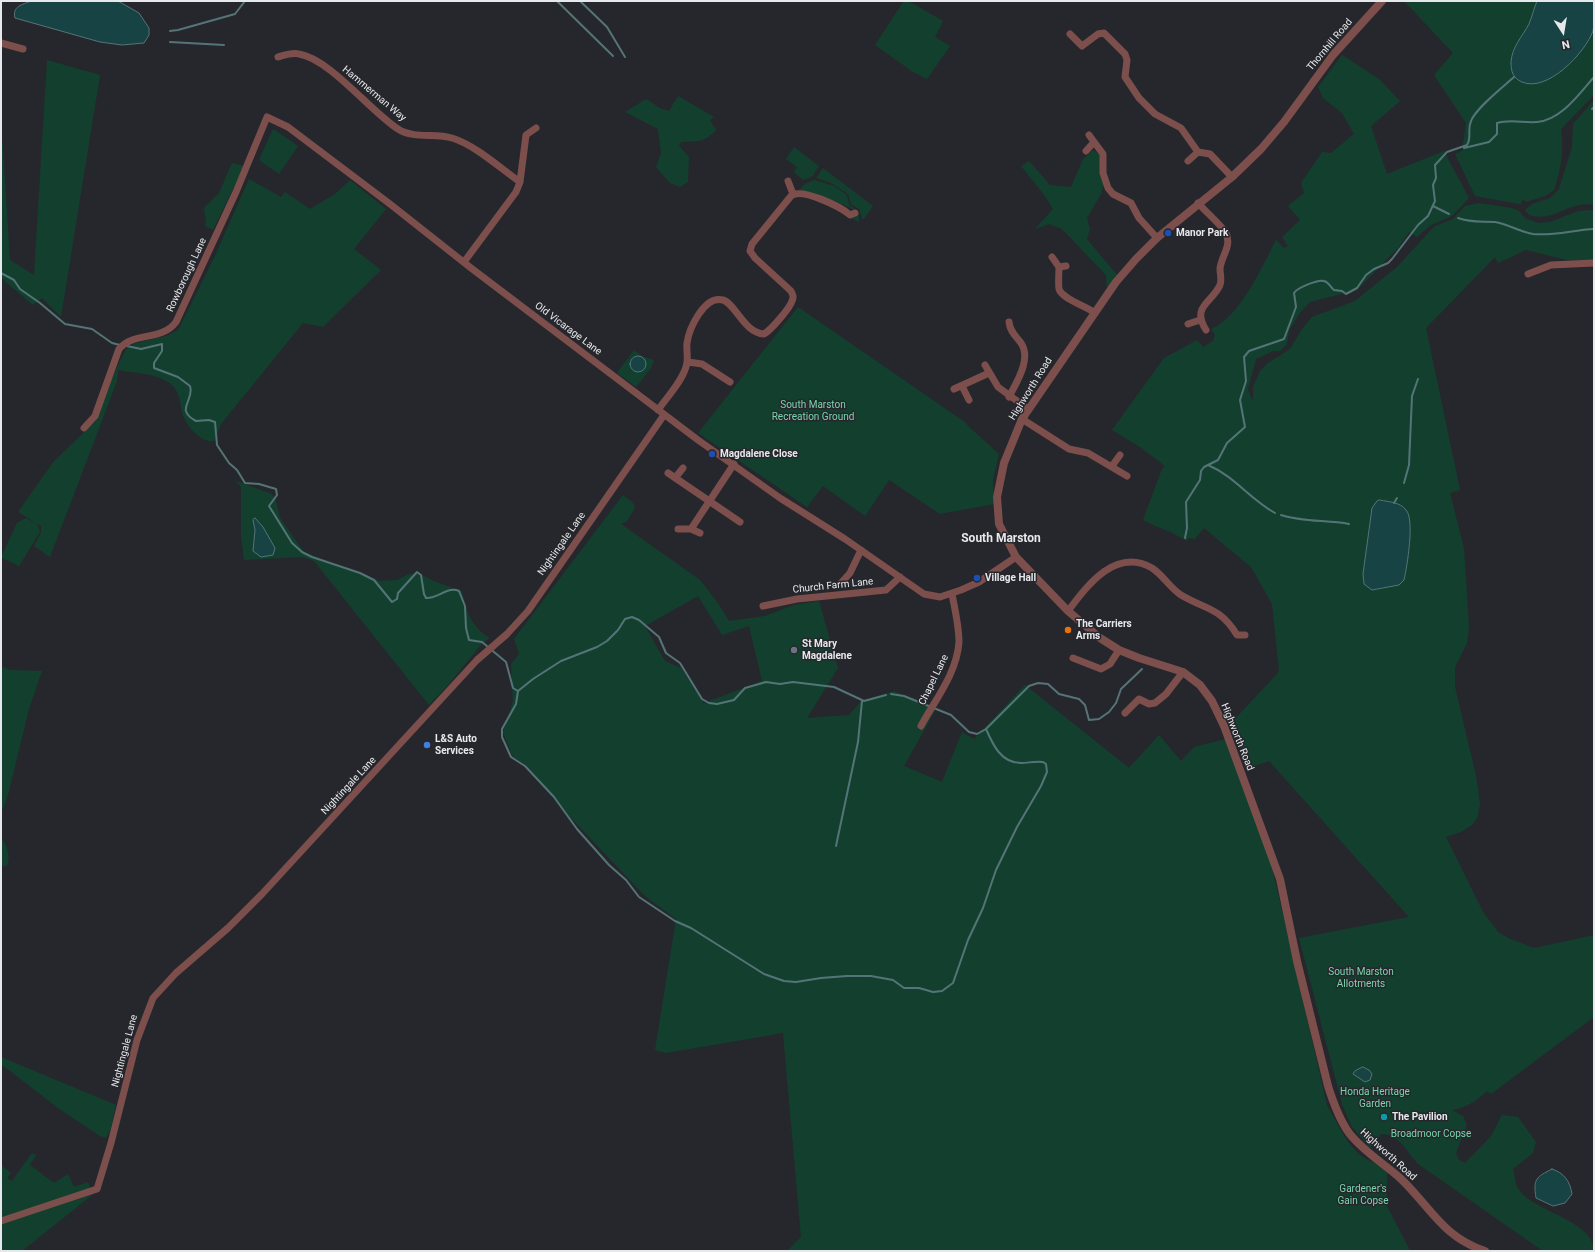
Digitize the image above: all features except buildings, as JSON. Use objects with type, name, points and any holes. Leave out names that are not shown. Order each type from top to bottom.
[{"type":"street","name":"Thornhill Road","points":[[1310,85],[1337,50],[1382,1]]},
{"type":"street","points":[[1070,34],[1082,46],[1098,34],[1104,33],[1121,49],[1126,57],[1125,74],[1130,86],[1151,111],[1181,128],[1198,152],[1210,154],[1232,177]]},
{"type":"street","points":[[1,43],[23,49]]},
{"type":"street","name":"Hammerman Way","points":[[278,56],[298,54],[311,58],[352,89],[399,130],[415,134],[444,136],[462,142],[520,182]]},
{"type":"street","name":"Highworth Road","points":[[1310,85],[1276,133],[1232,177],[1198,203],[1157,238],[1125,271],[1095,313],[1022,419],[1004,463],[997,497],[999,524],[1016,557],[1068,611],[1100,638],[1119,650],[1183,672],[1204,690],[1220,717],[1280,879],[1297,962],[1331,1095],[1341,1120],[1354,1139],[1407,1185],[1448,1232],[1459,1239],[1485,1251]]},
{"type":"street","name":"Old Vicarage Lane","points":[[267,117],[288,127],[661,413],[780,498],[861,550],[927,595],[940,597],[952,594],[980,582],[1016,557]]},
{"type":"street","name":"Rowborough Lane","points":[[84,428],[95,416],[121,346],[162,334],[176,322],[236,192],[267,117]]},
{"type":"street","points":[[464,262],[512,199],[520,182],[526,135],[536,128]]},
{"type":"street","points":[[1088,136],[1103,154],[1103,172],[1108,188],[1114,194],[1131,203],[1139,218],[1157,238]]},
{"type":"street","points":[[1086,151],[1094,142]]},
{"type":"street","points":[[1188,161],[1198,152]]},
{"type":"street","points":[[788,181],[793,194]]},
{"type":"street","points":[[793,194],[829,202],[850,214],[855,213]]},
{"type":"street","points":[[661,413],[683,374],[688,362],[687,347],[689,336],[707,304],[712,301],[726,301],[739,318],[761,334],[770,330],[790,305],[793,298],[791,291],[755,258],[750,251],[752,244],[793,194]]},
{"type":"street","points":[[1198,203],[1223,229],[1228,241],[1221,267],[1220,284],[1204,305],[1200,320],[1206,330]]},
{"type":"street","points":[[1052,257],[1062,267],[1059,286],[1061,294],[1065,298],[1082,304],[1095,313]]},
{"type":"street","points":[[1528,274],[1551,265],[1594,263]]},
{"type":"street","points":[[1188,324],[1200,320]]},
{"type":"street","points":[[1007,328],[1023,346],[1025,353],[1023,366],[1009,397]]},
{"type":"street","points":[[688,362],[702,364],[730,382]]},
{"type":"street","points":[[985,365],[994,382],[1009,397],[1028,409]]},
{"type":"street","points":[[954,389],[989,373]]},
{"type":"street","points":[[962,386],[970,400]]},
{"type":"street","name":"Nightingale Lane","points":[[1,1221],[21,1216],[97,1189],[111,1143],[137,1040],[153,998],[176,973],[228,928],[262,894],[486,651],[507,634],[528,611],[661,413]]},
{"type":"street","points":[[1022,419],[1069,449],[1088,453],[1127,476]]},
{"type":"street","points":[[1112,466],[1120,455]]},
{"type":"street","points":[[691,528],[734,464]]},
{"type":"street","points":[[675,478],[683,468]]},
{"type":"street","points":[[668,473],[740,522]]},
{"type":"street","points":[[678,528],[691,528],[700,533]]},
{"type":"street","points":[[841,583],[850,573],[861,550]]},
{"type":"street","points":[[1068,611],[1087,587],[1106,570],[1124,563],[1136,563],[1152,568],[1175,591],[1184,597],[1216,611],[1226,620],[1235,638],[1245,635]]},
{"type":"street","name":"Church Farm Lane","points":[[763,606],[798,599],[886,590],[900,577]]},
{"type":"street","name":"Chapel Lane","points":[[921,726],[934,705],[950,673],[958,650],[958,629],[952,594]]},
{"type":"street","points":[[1073,658],[1101,669],[1110,664],[1119,650]]},
{"type":"street","points":[[1125,712],[1139,699],[1149,704],[1158,701],[1183,672]]},
{"type":"green space","points":[[904,1],[908,1],[943,21],[935,37],[950,46],[927,79],[913,72],[875,45]]},
{"type":"green space","points":[[1404,1],[1594,1],[1594,95],[1561,129],[1561,160],[1554,190],[1545,196],[1526,202],[1525,200],[1521,201],[1521,204],[1475,196],[1455,154],[1462,151],[1466,123],[1434,75],[1453,53]]},
{"type":"green space","points":[[1342,55],[1379,79],[1400,101],[1371,126],[1387,174],[1444,151],[1469,198],[1452,216],[1431,225],[1417,237],[1409,232],[1398,248],[1357,290],[1310,302],[1299,314],[1289,331],[1287,344],[1280,351],[1273,351],[1256,359],[1248,389],[1253,402],[1253,387],[1260,371],[1268,363],[1290,349],[1302,329],[1312,317],[1355,301],[1397,267],[1435,226],[1453,219],[1465,206],[1479,203],[1512,208],[1519,211],[1525,218],[1538,223],[1550,222],[1578,211],[1594,210],[1594,260],[1567,260],[1526,250],[1498,263],[1495,257],[1426,328],[1460,490],[1450,493],[1464,549],[1469,627],[1467,643],[1455,667],[1455,687],[1476,776],[1480,804],[1477,818],[1472,825],[1461,832],[1446,837],[1483,912],[1498,932],[1508,938],[1534,948],[1594,935],[1594,1017],[1491,1094],[1487,1091],[1471,1104],[1452,1110],[1463,1116],[1467,1125],[1456,1153],[1459,1160],[1465,1163],[1491,1136],[1502,1115],[1518,1117],[1536,1142],[1533,1153],[1513,1169],[1519,1190],[1537,1205],[1574,1224],[1585,1232],[1591,1241],[1594,1251],[1543,1251],[1421,1166],[1394,1137],[1381,1134],[1370,1148],[1352,1127],[1342,1104],[1299,938],[1409,917],[1269,761],[1247,769],[1233,721],[1279,670],[1272,604],[1251,567],[1204,528],[1195,539],[1189,538],[1186,541],[1143,520],[1162,469],[1165,466],[1140,447],[1112,430],[1164,358],[1197,340],[1203,347],[1213,341],[1215,335],[1211,329],[1222,323],[1241,303],[1257,277],[1276,240],[1284,248],[1288,246],[1282,237],[1300,220],[1288,206],[1304,193],[1301,183],[1322,152],[1331,153],[1354,134],[1342,113],[1323,98],[1318,87]]},
{"type":"green space","points":[[47,60],[100,75],[61,317],[42,298],[33,305],[1,278],[1,120],[10,260],[34,275]]},
{"type":"green space","points":[[678,96],[714,117],[710,120],[716,130],[704,139],[681,142],[679,146],[689,157],[688,182],[680,187],[670,183],[656,167],[661,153],[658,129],[625,112],[646,99],[660,108],[669,111]]},
{"type":"green space","points":[[1594,100],[1594,205],[1585,204],[1546,216],[1538,217],[1529,215],[1525,210],[1532,204],[1550,198],[1559,189],[1572,147],[1573,124]]},
{"type":"green space","points":[[273,129],[298,146],[279,174],[259,160]]},
{"type":"green space","points":[[794,147],[819,166],[812,177],[803,180],[794,172],[797,167],[786,159]]},
{"type":"green space","points":[[1093,150],[1099,154],[1101,159],[1104,184],[1101,194],[1087,218],[1090,229],[1087,239],[1117,275],[1107,289],[1106,275],[1062,229],[1049,224],[1035,229],[1053,209],[1045,196],[1021,166],[1029,161],[1050,185],[1071,187],[1083,159]]},
{"type":"green space","points":[[232,163],[244,166],[213,230],[205,226],[206,221],[204,208],[219,193]]},
{"type":"green space","points":[[823,168],[873,206],[863,220],[859,209],[851,204],[848,194],[831,183],[816,178]]},
{"type":"green space","points":[[249,179],[281,197],[285,192],[310,209],[335,194],[350,180],[386,209],[354,249],[381,270],[323,327],[303,323],[221,424],[214,441],[205,440],[200,437],[189,426],[182,413],[178,394],[173,386],[168,382],[150,375],[118,370],[117,381],[50,557],[34,546],[41,533],[41,526],[18,512],[54,461],[95,422],[111,380],[126,349],[136,343],[166,336],[178,330],[215,256]]},
{"type":"green space","points":[[814,180],[834,186],[847,195],[849,205],[857,211],[839,203],[819,197],[818,194],[799,190],[805,184]]},
{"type":"green space","points":[[858,212],[859,216],[859,222],[851,218]]},
{"type":"green space","name":"South Marston Recreation Ground","points":[[798,307],[966,423],[999,454],[993,480],[994,504],[940,514],[889,480],[865,516],[823,486],[807,507],[698,433]]},
{"type":"green space","points":[[634,350],[642,356],[654,360],[651,368],[636,387],[617,373]]},
{"type":"green space","points":[[236,481],[272,494],[276,501],[280,518],[304,552],[380,581],[397,580],[409,574],[418,573],[436,582],[462,591],[470,618],[477,628],[489,638],[480,646],[449,684],[429,705],[314,561],[302,557],[244,560],[241,536],[241,487]]},
{"type":"green space","name":"Gardener's Gain Copse","points":[[623,495],[633,503],[635,508],[627,521],[621,524],[700,580],[718,603],[729,621],[765,616],[794,605],[819,601],[838,668],[807,718],[849,715],[861,701],[894,691],[936,709],[904,766],[942,782],[962,732],[974,739],[1025,685],[1129,768],[1159,735],[1181,761],[1194,747],[1226,739],[1270,859],[1327,1105],[1346,1138],[1355,1150],[1360,1155],[1380,1166],[1387,1172],[1387,1206],[1410,1251],[787,1251],[801,1237],[783,1033],[666,1053],[655,1050],[676,919],[645,896],[570,817],[559,802],[525,764],[513,757],[503,732],[513,701],[511,664],[519,654],[514,639]],"holes":[[[698,596],[722,635],[749,626],[762,681],[704,703],[681,668],[665,661],[645,626]]]},
{"type":"green space","points":[[26,518],[37,524],[40,532],[19,566],[2,558],[2,555],[17,523]]},
{"type":"green space","points":[[1,666],[10,670],[42,671],[29,709],[8,795],[1,813]]},
{"type":"green space","points":[[1,838],[8,851],[9,859],[7,866],[1,866]]},
{"type":"green space","points":[[1,1057],[116,1105],[111,1129],[106,1138],[100,1136],[58,1108],[1,1064]]},
{"type":"green space","points":[[32,1153],[36,1155],[30,1165],[54,1183],[68,1174],[74,1187],[88,1182],[92,1195],[22,1251],[1,1251],[1,1165],[11,1173],[7,1178],[12,1181]]},
{"type":"water","points":[[31,1],[118,1],[139,13],[149,28],[149,35],[144,43],[122,45],[100,42],[15,18],[14,14],[16,8]]},
{"type":"water","points":[[1537,1],[1594,1],[1594,24],[1589,40],[1574,60],[1564,69],[1543,82],[1532,84],[1516,79],[1511,69],[1511,62],[1513,52],[1529,24]]},
{"type":"water","points":[[635,356],[641,356],[646,361],[644,370],[641,372],[635,372],[630,367],[630,361]]},
{"type":"water","points":[[1380,500],[1404,507],[1409,515],[1410,544],[1404,580],[1399,585],[1372,590],[1364,584],[1363,574],[1372,508],[1377,501]]},
{"type":"water","points":[[255,518],[263,527],[275,548],[273,555],[261,557],[253,551],[255,530],[253,520]]},
{"type":"water","points":[[1363,1067],[1369,1070],[1372,1074],[1370,1080],[1365,1082],[1353,1074],[1355,1071]]},
{"type":"water","points":[[1552,1169],[1566,1178],[1570,1185],[1572,1194],[1565,1203],[1553,1206],[1536,1198],[1535,1187],[1537,1179],[1542,1174]]},
{"type":"waterway","points":[[170,31],[235,14],[245,1]]},
{"type":"waterway","points":[[557,1],[613,56]]},
{"type":"waterway","points":[[580,1],[607,27],[625,57]]},
{"type":"waterway","points":[[170,42],[224,45]]},
{"type":"waterway","points":[[1185,538],[1187,528],[1186,502],[1200,480],[1201,471],[1204,467],[1218,460],[1227,443],[1245,427],[1240,400],[1246,381],[1244,357],[1249,351],[1284,339],[1296,307],[1294,293],[1299,289],[1308,284],[1324,281],[1327,282],[1334,290],[1342,291],[1346,294],[1357,288],[1366,275],[1374,269],[1388,263],[1392,259],[1418,225],[1428,216],[1435,201],[1433,185],[1436,178],[1435,165],[1447,152],[1467,145],[1469,139],[1469,127],[1478,110],[1514,77]]},
{"type":"waterway","points":[[1464,148],[1489,142],[1497,134],[1497,123],[1507,121],[1537,122],[1554,117],[1569,105],[1594,77]]},
{"type":"waterway","points":[[1433,206],[1449,214]]},
{"type":"waterway","points":[[1458,218],[1463,220],[1500,223],[1523,232],[1533,234],[1548,234],[1594,229]]},
{"type":"waterway","points":[[1,273],[14,280],[20,289],[40,303],[65,324],[92,329],[112,343],[120,345]]},
{"type":"waterway","points":[[127,346],[141,349],[162,344],[162,351],[154,363],[154,368],[178,377],[190,386],[191,391],[186,413],[196,421],[209,420],[215,422],[217,445],[229,463],[237,470],[245,483],[259,484],[276,489],[277,495],[269,506],[292,543],[302,552],[312,557],[360,573],[374,580],[392,602],[397,599],[398,593],[417,572],[421,575],[426,598],[435,597],[450,590],[459,591],[465,606],[466,628],[469,640],[482,642],[506,662],[513,688],[518,691]]},
{"type":"waterway","points":[[1404,483],[1409,465],[1412,396],[1418,379]]},
{"type":"waterway","points":[[1208,465],[1226,475],[1275,513]]},
{"type":"waterway","points":[[1394,503],[1397,498]]},
{"type":"waterway","points":[[1281,515],[1297,519],[1349,524]]},
{"type":"waterway","points":[[518,691],[533,679],[561,661],[597,647],[607,641],[618,630],[625,619],[632,617],[639,620],[659,637],[666,653],[680,663],[702,699],[709,703],[717,704],[734,700],[745,688],[766,682],[780,684],[793,682],[834,687],[864,701],[886,695]]},
{"type":"waterway","points":[[891,694],[904,696],[951,715],[969,732],[977,734],[986,729],[1029,686],[1038,683],[1048,684],[1059,694],[1079,699],[1085,705],[1089,720],[1099,719],[1109,712],[1116,703],[1121,689],[1142,669]]},
{"type":"waterway","points":[[518,691],[516,704],[502,729],[502,737],[511,757],[525,766],[554,797],[577,829],[609,865],[626,880],[639,897],[675,921],[691,928],[764,974],[784,981],[796,982],[821,978],[871,976],[893,980],[904,988],[919,988],[933,992],[942,991],[953,983],[968,940],[983,908],[996,870],[1017,827],[1041,786],[1047,772],[1046,764],[1043,762],[1021,763],[1008,760],[995,747],[986,729]]},
{"type":"waterway","points":[[836,846],[858,742],[862,701]]},
{"type":"place","name":"Manor Park","points":[[1168,233]]},
{"type":"place","name":"Magdalene Close","points":[[712,454]]},
{"type":"place","name":"Village Hall","points":[[977,578]]},
{"type":"place","name":"The Carriers Arms","points":[[1068,630]]},
{"type":"place","name":"St Mary Magdalene","points":[[794,650]]},
{"type":"place","name":"L&S Auto Services","points":[[427,745]]},
{"type":"place","name":"The Pavilion","points":[[1384,1117]]},
{"type":"district","name":"South Marston","points":[[1001,539]]},
{"type":"park label","name":"South Marston Allotments","points":[[1361,978]]},
{"type":"park label","name":"Honda Heritage Garden","points":[[1375,1098]]},
{"type":"park label","name":"Broadmoor Copse","points":[[1431,1134]]}]
